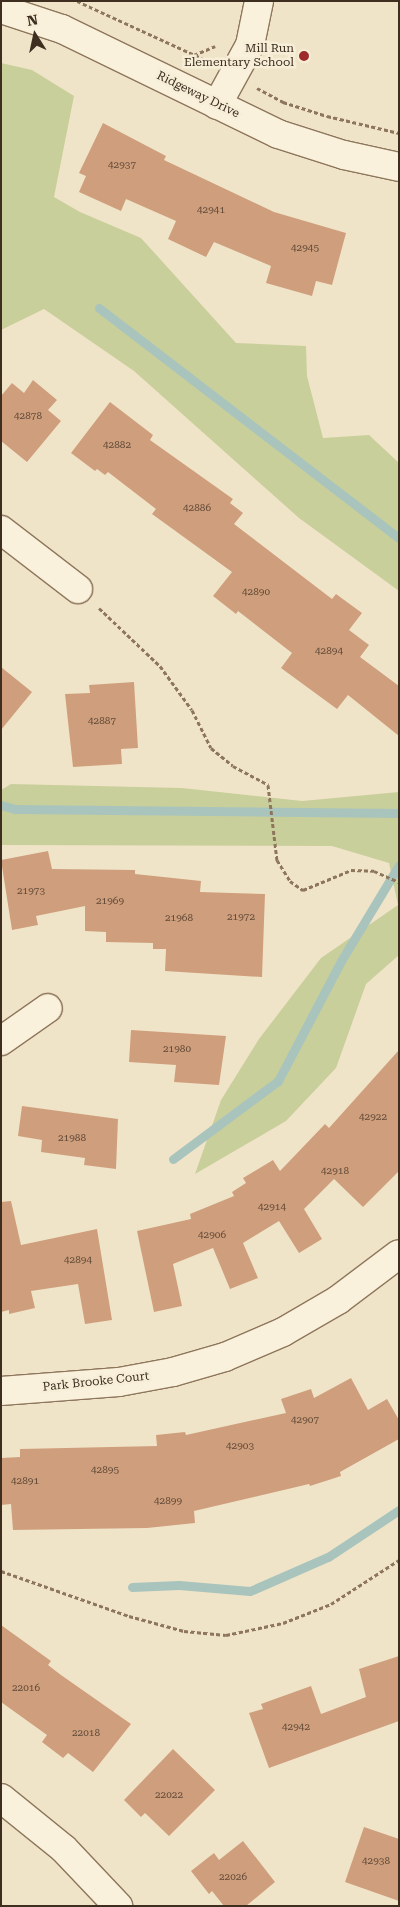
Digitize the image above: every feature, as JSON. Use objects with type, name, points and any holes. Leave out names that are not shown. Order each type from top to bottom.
[{"type":"street","points":[[217,105],[250,45],[259,1]]},
{"type":"street","name":"Ridgeway Drive","points":[[1,9],[62,29],[278,134],[344,155],[399,167]]},
{"type":"street","points":[[1,530],[78,589]]},
{"type":"street","points":[[1,1041],[48,1008]]},
{"type":"street","name":"Park Brooke Court","points":[[1,1391],[119,1382],[173,1372],[224,1357],[283,1332],[338,1300],[399,1254]]},
{"type":"street","points":[[1,1798],[64,1849],[118,1906]]},
{"type":"path","points":[[78,589],[160,666],[192,710],[211,748],[233,766],[268,785],[273,805],[273,828],[277,860],[290,881],[303,890],[351,870],[374,871],[398,882]]},
{"type":"path","points":[[1,1571],[129,1616],[184,1631],[226,1635],[283,1622],[331,1604],[399,1560]]},
{"type":"green space","points":[[1,63],[32,70],[74,96],[54,197],[80,212],[141,238],[236,343],[306,346],[307,376],[323,438],[369,435],[399,463],[399,591],[299,518],[134,371],[44,309],[1,330]]},
{"type":"green space","points":[[11,784],[182,788],[302,801],[399,792],[399,955],[366,984],[336,1068],[286,1121],[195,1174],[221,1100],[259,1039],[321,958],[398,905],[389,863],[332,846],[1,845],[1,790]]},
{"type":"building","points":[[103,123],[166,156],[164,160],[274,212],[346,233],[332,285],[316,281],[312,296],[266,283],[271,266],[214,242],[206,257],[168,239],[176,221],[126,199],[121,211],[79,192],[86,176],[79,173]]},
{"type":"building","points":[[33,380],[57,400],[48,410],[61,421],[27,462],[1,441],[1,396],[12,383],[24,393]]},
{"type":"building","points":[[110,402],[153,435],[150,440],[233,499],[230,503],[243,513],[234,524],[332,599],[336,594],[362,613],[349,630],[369,645],[360,657],[399,686],[399,736],[348,695],[337,709],[281,668],[292,653],[238,611],[236,614],[213,596],[232,572],[152,514],[156,509],[108,472],[105,475],[97,469],[95,471],[71,453]]},
{"type":"building","points":[[1,667],[32,692],[1,730]]},
{"type":"building","points":[[134,682],[138,748],[121,749],[122,764],[73,767],[65,694],[90,693],[89,685]]},
{"type":"building","points":[[48,851],[52,869],[135,870],[135,874],[201,881],[200,892],[265,894],[262,977],[165,971],[166,949],[153,949],[153,943],[106,942],[106,932],[85,931],[85,906],[36,916],[38,925],[12,930],[1,860]]},
{"type":"building","points":[[131,1030],[226,1036],[219,1085],[174,1082],[176,1065],[129,1062]]},
{"type":"building","points":[[399,1050],[399,1171],[363,1207],[334,1179],[304,1209],[322,1239],[299,1253],[279,1221],[243,1243],[258,1278],[230,1289],[213,1248],[173,1264],[182,1306],[154,1312],[137,1231],[191,1219],[190,1214],[234,1196],[232,1192],[246,1183],[243,1178],[273,1160],[280,1171],[325,1124],[329,1128]]},
{"type":"building","points":[[22,1106],[118,1119],[116,1169],[84,1165],[85,1158],[41,1152],[42,1140],[18,1136]]},
{"type":"building","points":[[11,1201],[21,1245],[97,1229],[112,1320],[85,1324],[78,1284],[31,1291],[35,1308],[9,1314],[9,1310],[1,1312],[1,1202]]},
{"type":"building","points":[[351,1378],[368,1410],[387,1399],[399,1420],[399,1439],[340,1472],[341,1476],[310,1486],[309,1484],[194,1511],[195,1523],[147,1528],[13,1530],[11,1504],[1,1505],[1,1458],[20,1457],[20,1449],[157,1446],[156,1435],[185,1432],[186,1435],[286,1413],[281,1399],[311,1389],[314,1398]]},
{"type":"building","points":[[1,1625],[51,1661],[48,1665],[61,1675],[131,1724],[93,1772],[68,1753],[63,1758],[42,1742],[47,1735],[1,1702]]},
{"type":"building","points":[[399,1656],[399,1721],[269,1768],[249,1713],[263,1709],[261,1704],[311,1686],[321,1714],[366,1697],[359,1669]]},
{"type":"building","points":[[173,1749],[215,1790],[169,1836],[145,1813],[141,1817],[124,1800]]},
{"type":"building","points":[[364,1827],[399,1839],[399,1901],[345,1882]]},
{"type":"building","points":[[243,1841],[275,1882],[246,1906],[224,1906],[212,1891],[209,1894],[191,1871],[214,1853],[219,1860]]},
{"type":"waterway","points":[[99,308],[399,538]]},
{"type":"waterway","points":[[1,805],[15,809],[399,813]]},
{"type":"waterway","points":[[173,1159],[278,1081],[341,961],[399,865]]},
{"type":"waterway","points":[[132,1587],[179,1585],[250,1591],[328,1557],[399,1510]]},
{"type":"place","name":"Mill Run Elementary School","points":[[304,56]]}]
